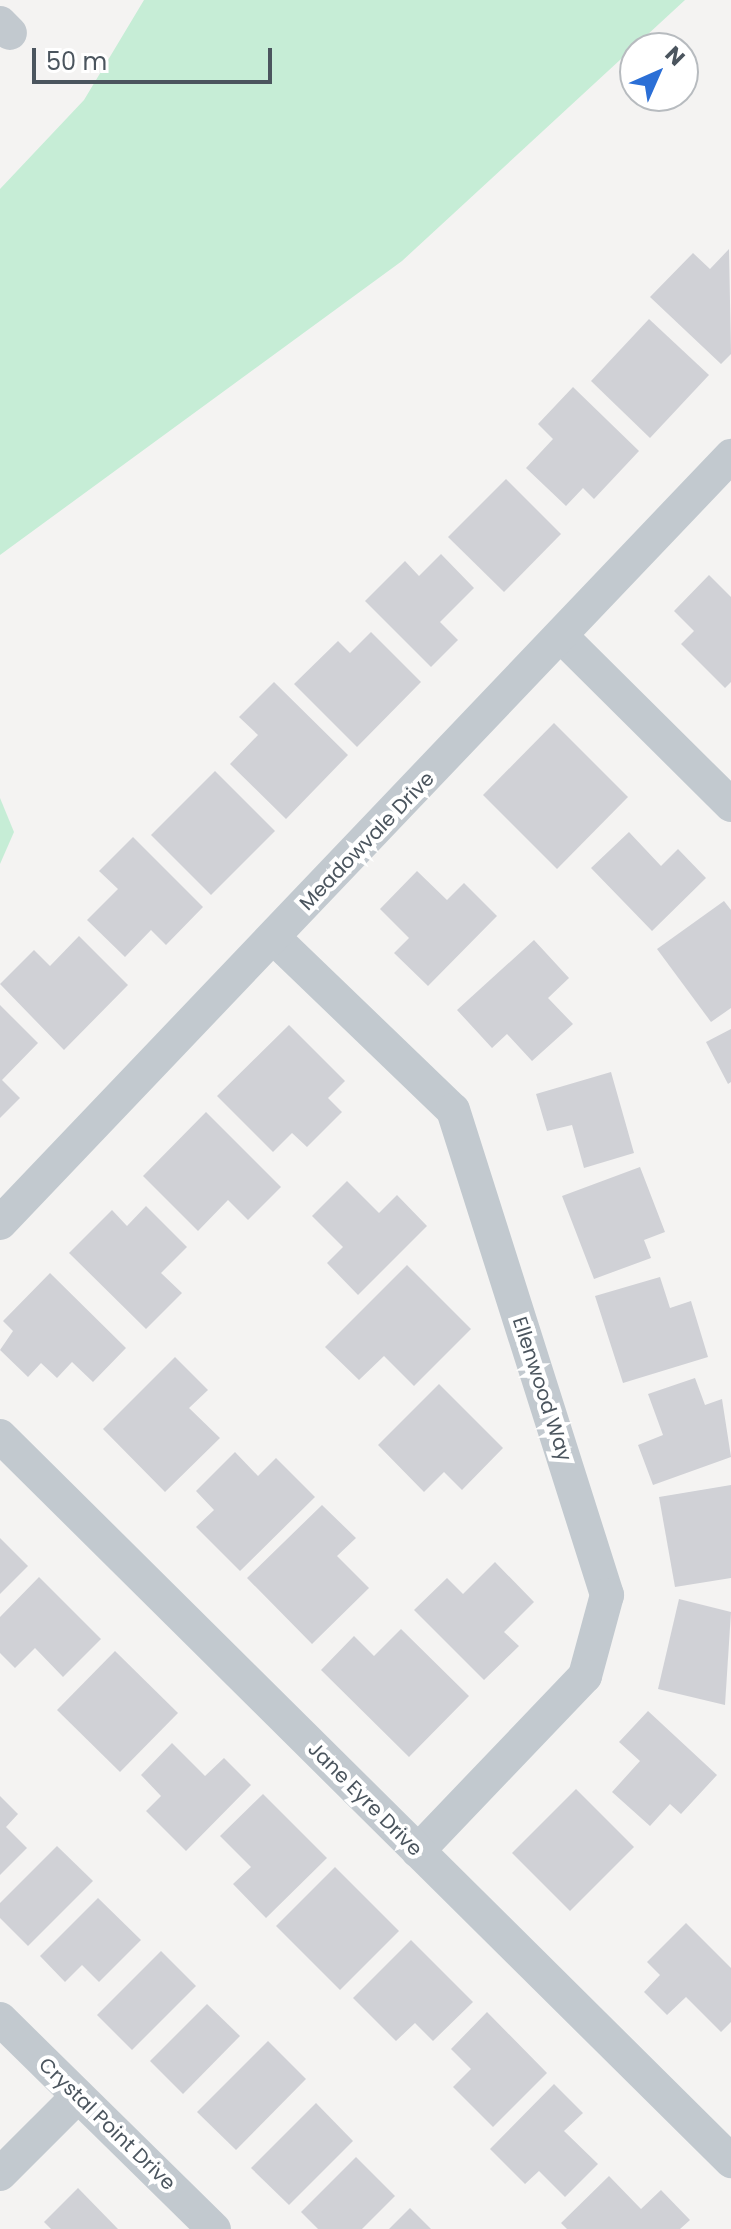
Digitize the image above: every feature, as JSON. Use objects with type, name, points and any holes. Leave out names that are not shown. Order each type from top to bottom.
[{"type":"street","name":"Meadowvale Drive","points":[[0,1223],[731,456]]},
{"type":"street","points":[[561,636],[731,805]]},
{"type":"street","name":"Ellenwood Way","points":[[274,938],[453,1110],[607,1595],[585,1676],[418,1851]]},
{"type":"street","name":"Jane Eyre Drive","points":[[0,1436],[418,1851],[725,2142]]},
{"type":"street","name":"Crystal Point Drive","points":[[0,2019],[214,2229]]},
{"type":"street","points":[[0,2174],[78,2096]]},
{"type":"green space","points":[[144,0],[685,0],[650,32],[619,32],[619,61],[402,261],[0,555],[0,189],[84,100]]},
{"type":"green space","points":[[0,798],[14,832],[0,864]]},
{"type":"building","points":[[729,249],[731,354],[721,364],[650,297],[693,253],[710,269]]},
{"type":"building","points":[[649,319],[709,375],[650,438],[591,381]]},
{"type":"building","points":[[573,387],[639,451],[594,499],[583,488],[566,506],[526,468],[553,439],[538,424]]},
{"type":"building","points":[[506,479],[561,534],[504,592],[448,537]]},
{"type":"building","points":[[441,554],[474,588],[440,622],[458,640],[431,667],[365,601],[405,561],[419,576]]},
{"type":"building","points":[[709,575],[731,597],[731,682],[725,688],[681,644],[694,631],[674,611]]},
{"type":"building","points":[[371,632],[421,682],[357,747],[294,684],[338,641],[350,653]]},
{"type":"building","points":[[274,682],[348,755],[286,819],[230,764],[258,735],[239,717]]},
{"type":"building","points":[[554,723],[628,797],[557,869],[483,795]]},
{"type":"building","points":[[215,771],[275,831],[211,895],[151,835]]},
{"type":"building","points":[[629,832],[661,866],[678,849],[706,878],[652,931],[591,868]]},
{"type":"building","points":[[133,837],[203,907],[166,945],[151,930],[125,957],[87,920],[118,889],[99,871]]},
{"type":"building","points":[[417,871],[447,900],[464,883],[497,916],[428,986],[394,953],[409,938],[380,909]]},
{"type":"building","points":[[724,901],[731,910],[731,1008],[711,1022],[657,949]]},
{"type":"building","points":[[79,936],[128,985],[64,1050],[0,984],[34,950],[50,966]]},
{"type":"building","points":[[534,940],[569,978],[548,998],[573,1024],[532,1061],[507,1034],[492,1048],[457,1010]]},
{"type":"building","points":[[0,1005],[38,1043],[2,1080],[20,1098],[0,1118]]},
{"type":"building","points":[[289,1025],[345,1081],[328,1098],[342,1112],[307,1147],[292,1133],[273,1152],[217,1096]]},
{"type":"building","points":[[731,1029],[731,1082],[728,1084],[706,1042]]},
{"type":"building","points":[[611,1072],[634,1153],[584,1168],[572,1125],[547,1131],[536,1094]]},
{"type":"building","points":[[206,1112],[281,1187],[248,1220],[228,1200],[198,1231],[143,1176]]},
{"type":"building","points":[[640,1167],[665,1232],[644,1240],[651,1258],[594,1279],[562,1196]]},
{"type":"building","points":[[347,1181],[379,1213],[397,1195],[427,1226],[358,1295],[327,1263],[343,1247],[312,1216]]},
{"type":"building","points":[[146,1206],[187,1247],[161,1273],[182,1293],[146,1329],[69,1253],[112,1210],[127,1226]]},
{"type":"building","points":[[407,1265],[471,1329],[414,1386],[384,1356],[359,1380],[325,1347]]},
{"type":"building","points":[[50,1273],[126,1348],[93,1382],[72,1362],[57,1378],[41,1363],[28,1377],[0,1350],[13,1331],[3,1321]]},
{"type":"building","points":[[660,1277],[670,1308],[691,1301],[708,1357],[623,1383],[595,1296]]},
{"type":"building","points":[[175,1357],[208,1390],[189,1408],[220,1438],[165,1492],[103,1429]]},
{"type":"building","points":[[695,1378],[705,1405],[722,1399],[731,1457],[653,1485],[638,1445],[663,1435],[648,1394]]},
{"type":"building","points":[[439,1384],[503,1448],[462,1490],[444,1472],[424,1492],[378,1445]]},
{"type":"building","points":[[235,1452],[258,1476],[276,1458],[315,1497],[240,1571],[196,1527],[214,1510],[196,1491]]},
{"type":"building","points":[[731,1485],[731,1578],[675,1587],[659,1497]]},
{"type":"building","points":[[322,1505],[356,1538],[337,1556],[369,1588],[312,1644],[247,1578]]},
{"type":"building","points":[[0,1538],[28,1566],[0,1594]]},
{"type":"building","points":[[495,1562],[534,1602],[504,1632],[519,1646],[484,1680],[414,1610],[447,1578],[463,1594]]},
{"type":"building","points":[[39,1577],[101,1639],[63,1677],[35,1648],[15,1668],[0,1653],[0,1617]]},
{"type":"building","points":[[679,1599],[731,1612],[725,1705],[658,1689]]},
{"type":"building","points":[[401,1629],[469,1696],[409,1757],[321,1670],[354,1636],[374,1656]]},
{"type":"building","points":[[115,1651],[178,1713],[120,1772],[57,1710]]},
{"type":"building","points":[[648,1711],[717,1775],[681,1814],[670,1804],[650,1826],[612,1792],[640,1761],[619,1742]]},
{"type":"building","points":[[172,1743],[205,1776],[224,1758],[251,1785],[186,1851],[146,1811],[161,1796],[141,1775]]},
{"type":"building","points":[[576,1789],[634,1847],[570,1911],[512,1853]]},
{"type":"building","points":[[263,1794],[327,1858],[266,1918],[233,1884],[251,1867],[220,1836]]},
{"type":"building","points":[[0,1796],[18,1814],[6,1827],[27,1848],[0,1875]]},
{"type":"building","points":[[57,1846],[93,1881],[28,1946],[0,1918],[0,1903]]},
{"type":"building","points":[[335,1867],[399,1931],[340,1990],[276,1926]]},
{"type":"building","points":[[98,1898],[141,1940],[99,1982],[82,1965],[65,1982],[40,1956]]},
{"type":"building","points":[[686,1923],[731,1968],[731,2022],[721,2032],[686,1997],[667,2015],[644,1992],[660,1975],[647,1962]]},
{"type":"building","points":[[411,1940],[473,2002],[433,2041],[415,2023],[396,2041],[353,1998]]},
{"type":"building","points":[[161,1951],[196,1986],[132,2050],[97,2015]]},
{"type":"building","points":[[207,2004],[240,2036],[183,2094],[150,2061]]},
{"type":"building","points":[[487,2012],[547,2073],[493,2127],[453,2087],[471,2069],[451,2049]]},
{"type":"building","points":[[268,2041],[306,2079],[236,2150],[197,2112]]},
{"type":"building","points":[[554,2084],[583,2113],[564,2131],[598,2164],[565,2197],[539,2171],[525,2184],[490,2149]]},
{"type":"building","points":[[316,2103],[353,2141],[289,2205],[251,2168]]},
{"type":"building","points":[[356,2157],[395,2196],[362,2229],[318,2229],[301,2212]]},
{"type":"building","points":[[609,2176],[641,2209],[661,2190],[690,2220],[680,2229],[567,2229],[561,2223]]},
{"type":"building","points":[[78,2188],[118,2229],[51,2229],[44,2222]]},
{"type":"building","points":[[410,2208],[431,2229],[389,2229]]}]
